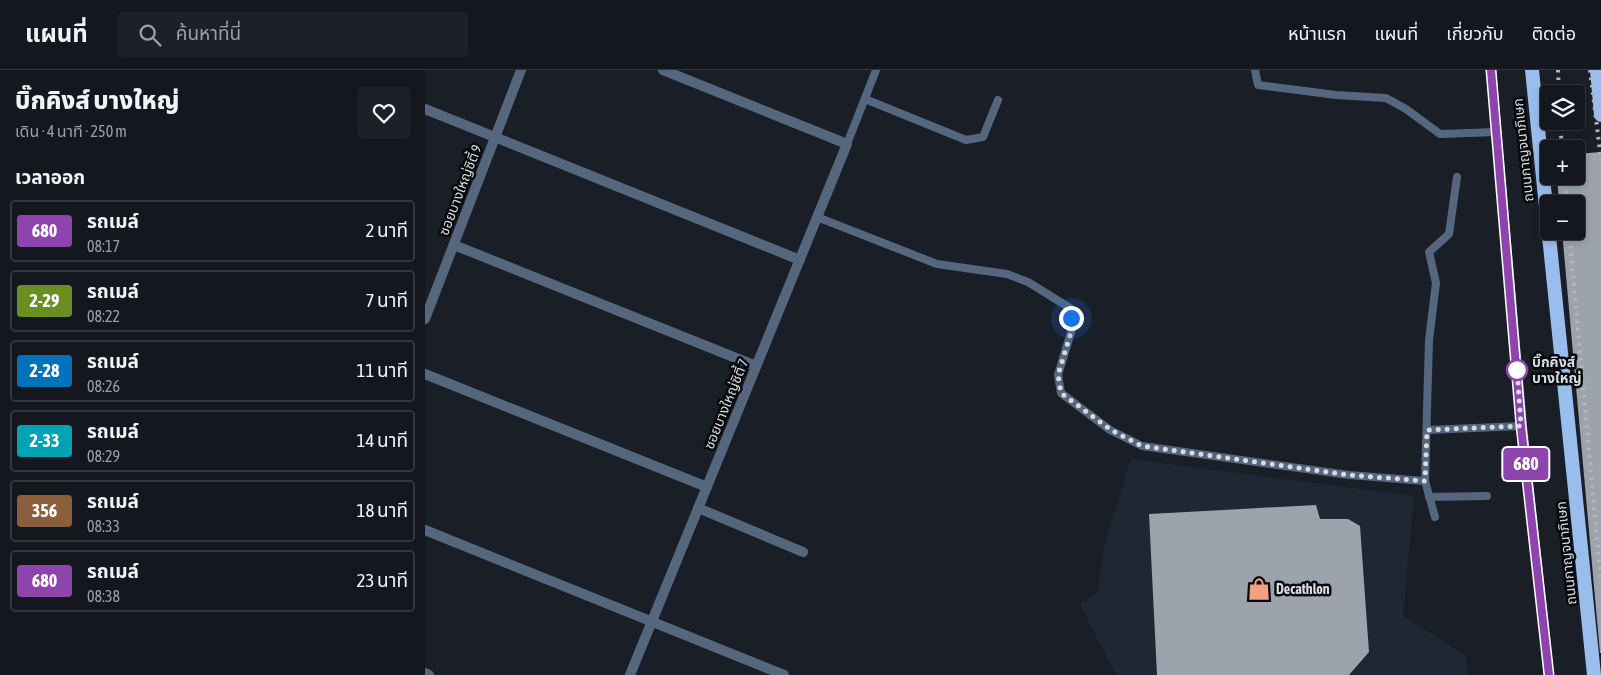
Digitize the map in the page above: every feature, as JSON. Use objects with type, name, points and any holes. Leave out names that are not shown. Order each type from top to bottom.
[{"type":"highway","name":"ถนนกาญจนาภิเษก","points":[[1532,70],[1594,675]]},
{"type":"highway","points":[[1597,70],[1601,115]]},
{"type":"highway","points":[[1586,675],[1589,619]]},
{"type":"main road","points":[[1491,70],[1521,426],[1549,675]]},
{"type":"street","name":"ซอยบางใหญ่ซิตี้ 9","points":[[425,319],[521,70]]},
{"type":"street","points":[[663,70],[847,144]]},
{"type":"street","points":[[425,109],[495,139],[799,260]]},
{"type":"street","name":"ซอยบางใหญ่ซิตี้ 7","points":[[630,675],[847,144]]},
{"type":"street","points":[[453,245],[756,366]]},
{"type":"street","points":[[425,374],[707,487]]},
{"type":"street","points":[[698,508],[803,552]]},
{"type":"street","points":[[425,530],[785,675]]},
{"type":"street","points":[[425,673],[429,675]]},
{"type":"lane","points":[[847,144],[876,70]]},
{"type":"lane","points":[[1255,70],[1258,85],[1336,95],[1386,98],[1406,109],[1440,134],[1496,132]]},
{"type":"lane","points":[[865,98],[965,140],[983,137],[999,100]]},
{"type":"lane","points":[[1435,518],[1425,481],[1429,340],[1436,283],[1429,252],[1449,234],[1457,177]]},
{"type":"lane","points":[[817,217],[937,264],[1007,274],[1028,282],[1070,308],[1072,329],[1058,375],[1061,393],[1111,430],[1142,446],[1349,475],[1425,481]]},
{"type":"lane","points":[[1427,430],[1521,426]]},
{"type":"lane","points":[[1429,496],[1487,496]]},
{"type":"shaded area","points":[[1131,459],[1414,496],[1403,616],[1466,656],[1467,675],[1116,675],[1080,604],[1097,593],[1106,539]]},
{"type":"building","points":[[1601,152],[1601,653],[1563,240],[1585,240],[1585,195],[1558,195],[1558,185],[1585,185],[1585,153]]},
{"type":"building","name":"Decathlon","points":[[1316,505],[1320,519],[1348,519],[1360,526],[1369,652],[1349,675],[1157,675],[1149,514]]},
{"type":"railway","points":[[1558,70],[1559,85]]},
{"type":"railway","points":[[1590,70],[1601,160]]},
{"type":"railway","points":[[1561,130],[1561,140]]},
{"type":"railway","points":[[1566,185],[1566,195]]},
{"type":"railway","points":[[1570,240],[1601,583]]},
{"type":"bus line","name":"680","points":[[1491,70],[1521,426],[1549,675]]},
{"type":"place","name":"บิ๊กคิงส์ บางใหญ่","points":[[1517,370]]},
{"type":"place","name":"Decathlon","points":[[1259,589]]},
{"type":"route","points":[[1071,318],[1072,329],[1058,375],[1061,393],[1111,430],[1142,446],[1349,475],[1425,481],[1427,430],[1521,426],[1517,368],[1517,370]]}]
